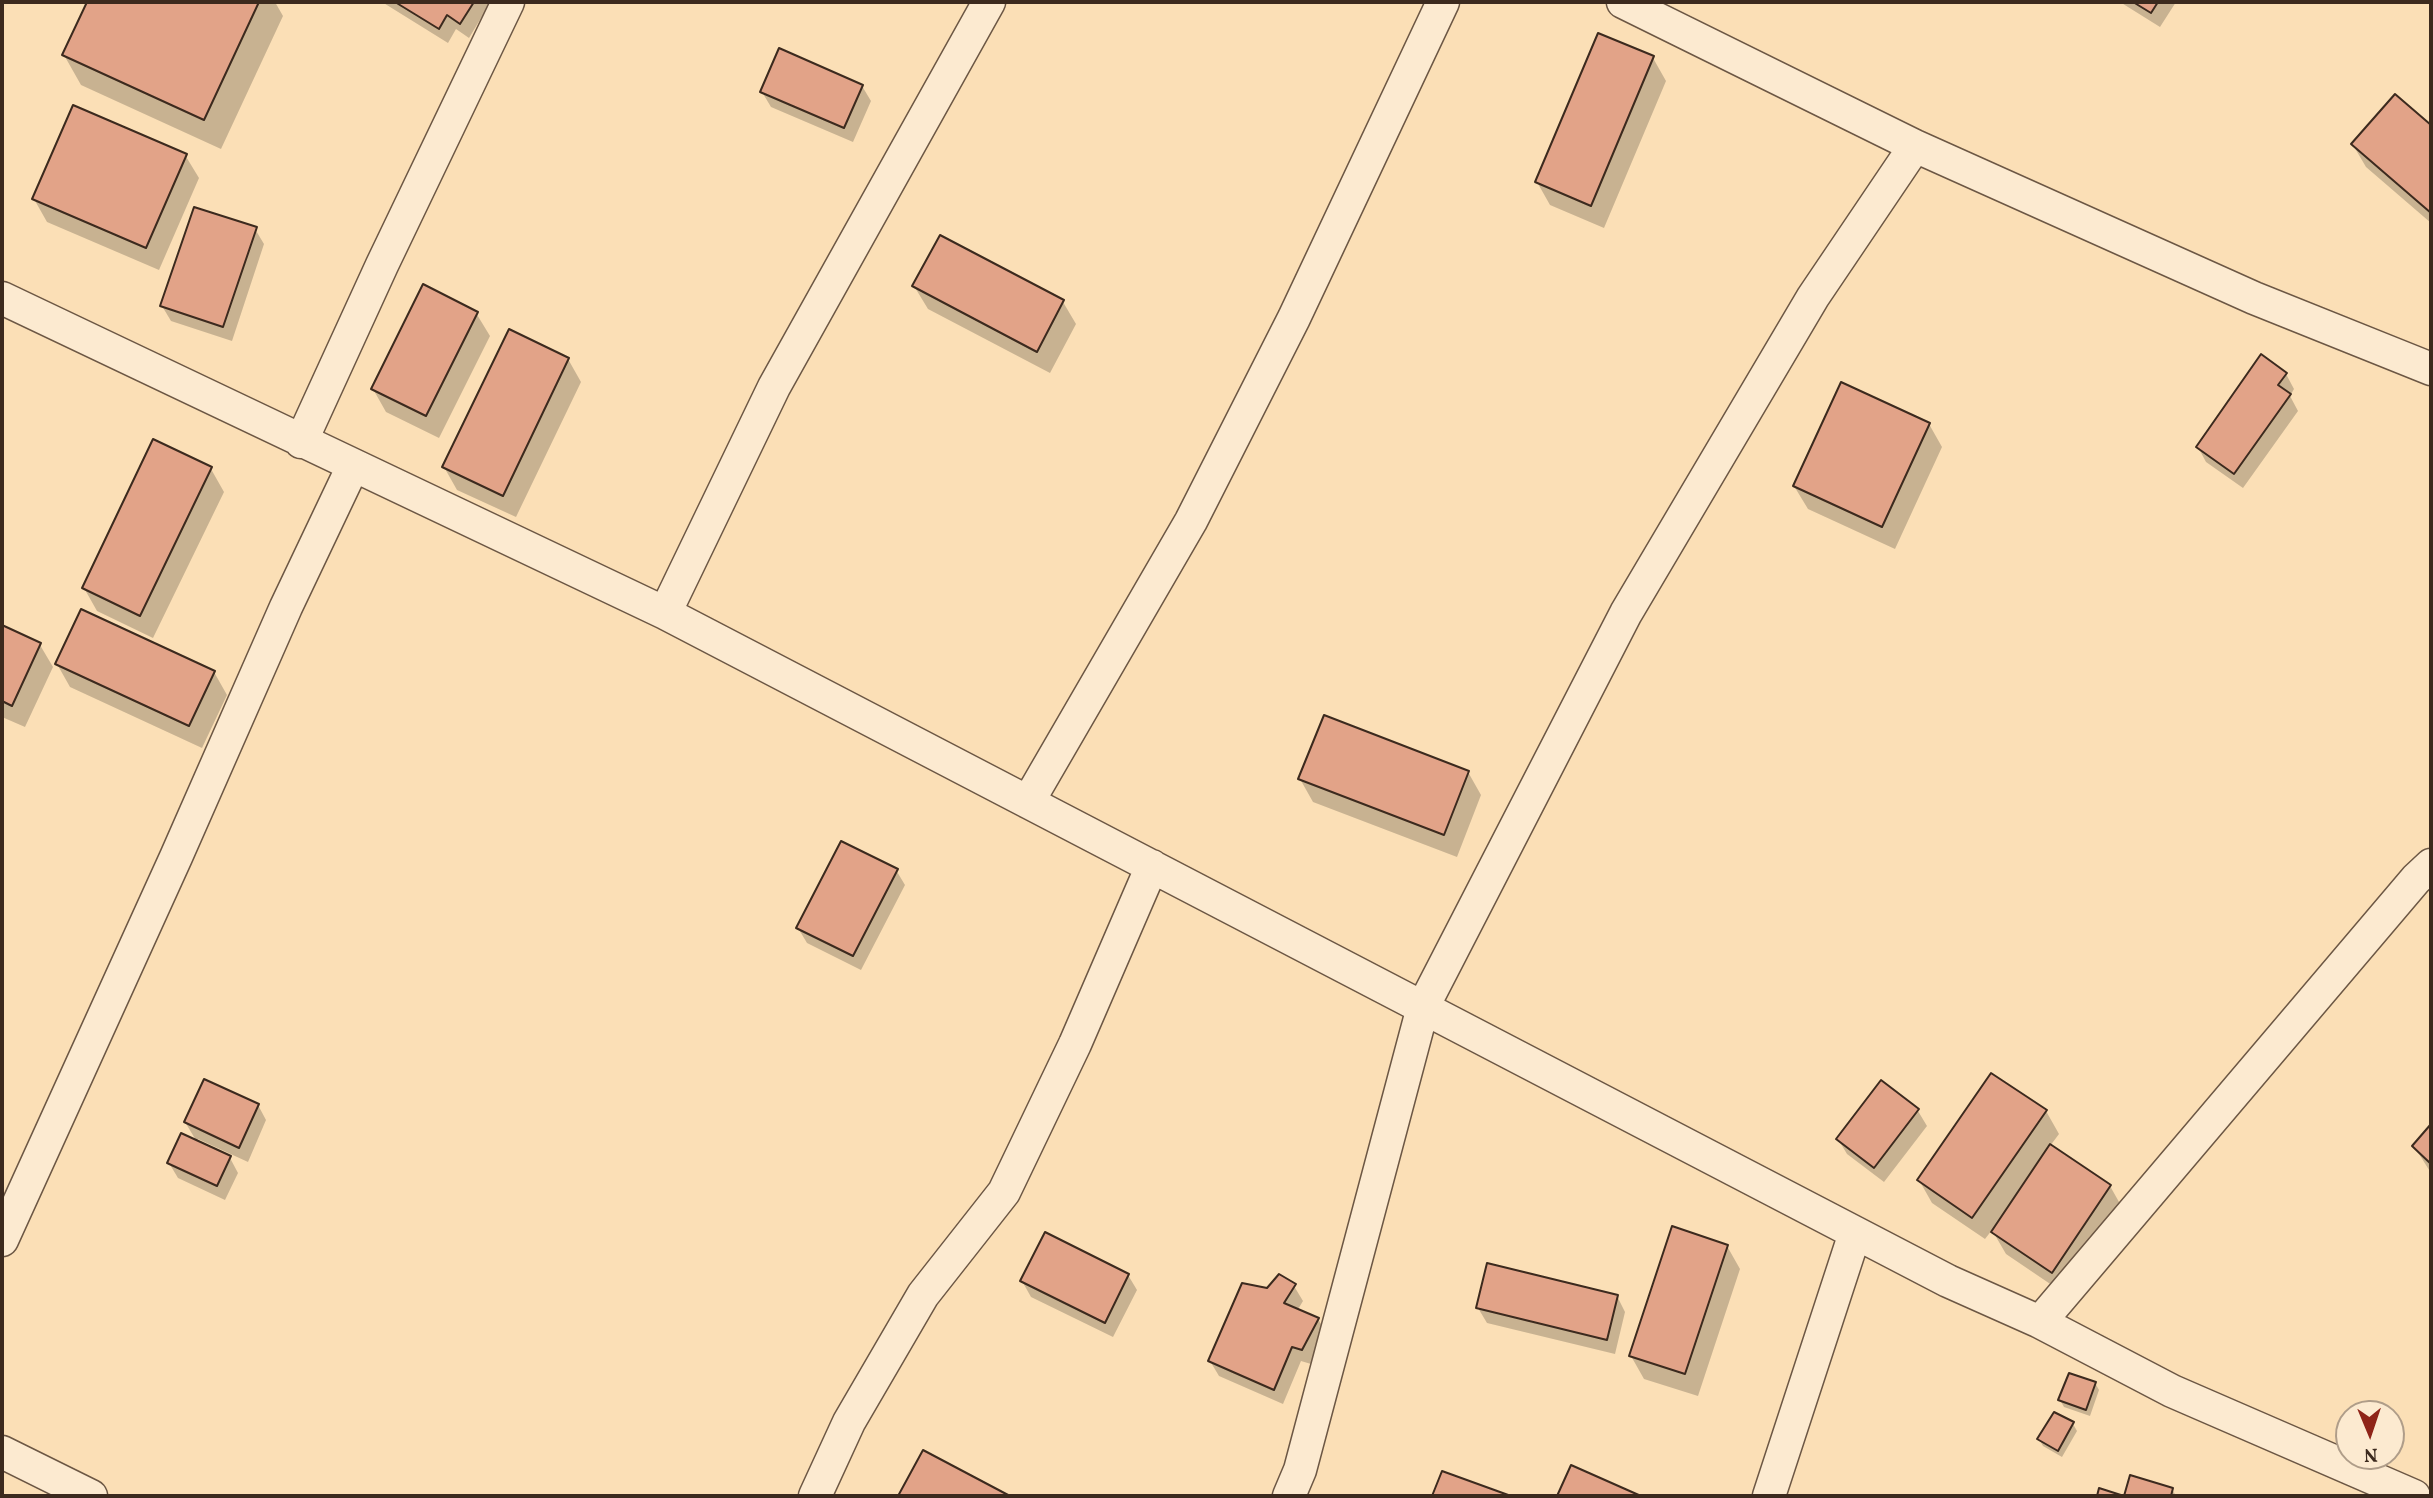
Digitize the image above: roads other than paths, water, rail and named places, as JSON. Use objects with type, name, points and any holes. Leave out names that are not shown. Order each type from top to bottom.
[{"type":"street","points":[[301,442],[382,265],[509,2]]},
{"type":"street","points":[[665,613],[775,387],[989,2]]},
{"type":"street","points":[[1028,802],[1191,520],[1294,318],[1443,2]]},
{"type":"street","points":[[1623,2],[1916,146],[2254,298],[2431,367]]},
{"type":"street","points":[[1289,1496],[1300,1470],[1423,1007],[1626,613],[1813,297],[1916,146]]},
{"type":"street","points":[[2,298],[665,613],[1855,1233],[1948,1281],[2040,1322],[2349,1484],[2414,1496]]},
{"type":"street","points":[[2,1240],[286,607],[353,466]]},
{"type":"street","points":[[2040,1322],[2431,865]]},
{"type":"street","points":[[815,1496],[849,1422],[923,1295],[1004,1192],[1075,1044],[1152,866]]},
{"type":"street","points":[[1769,1496],[1855,1233]]},
{"type":"street","points":[[2,1452],[91,1496]]}]
